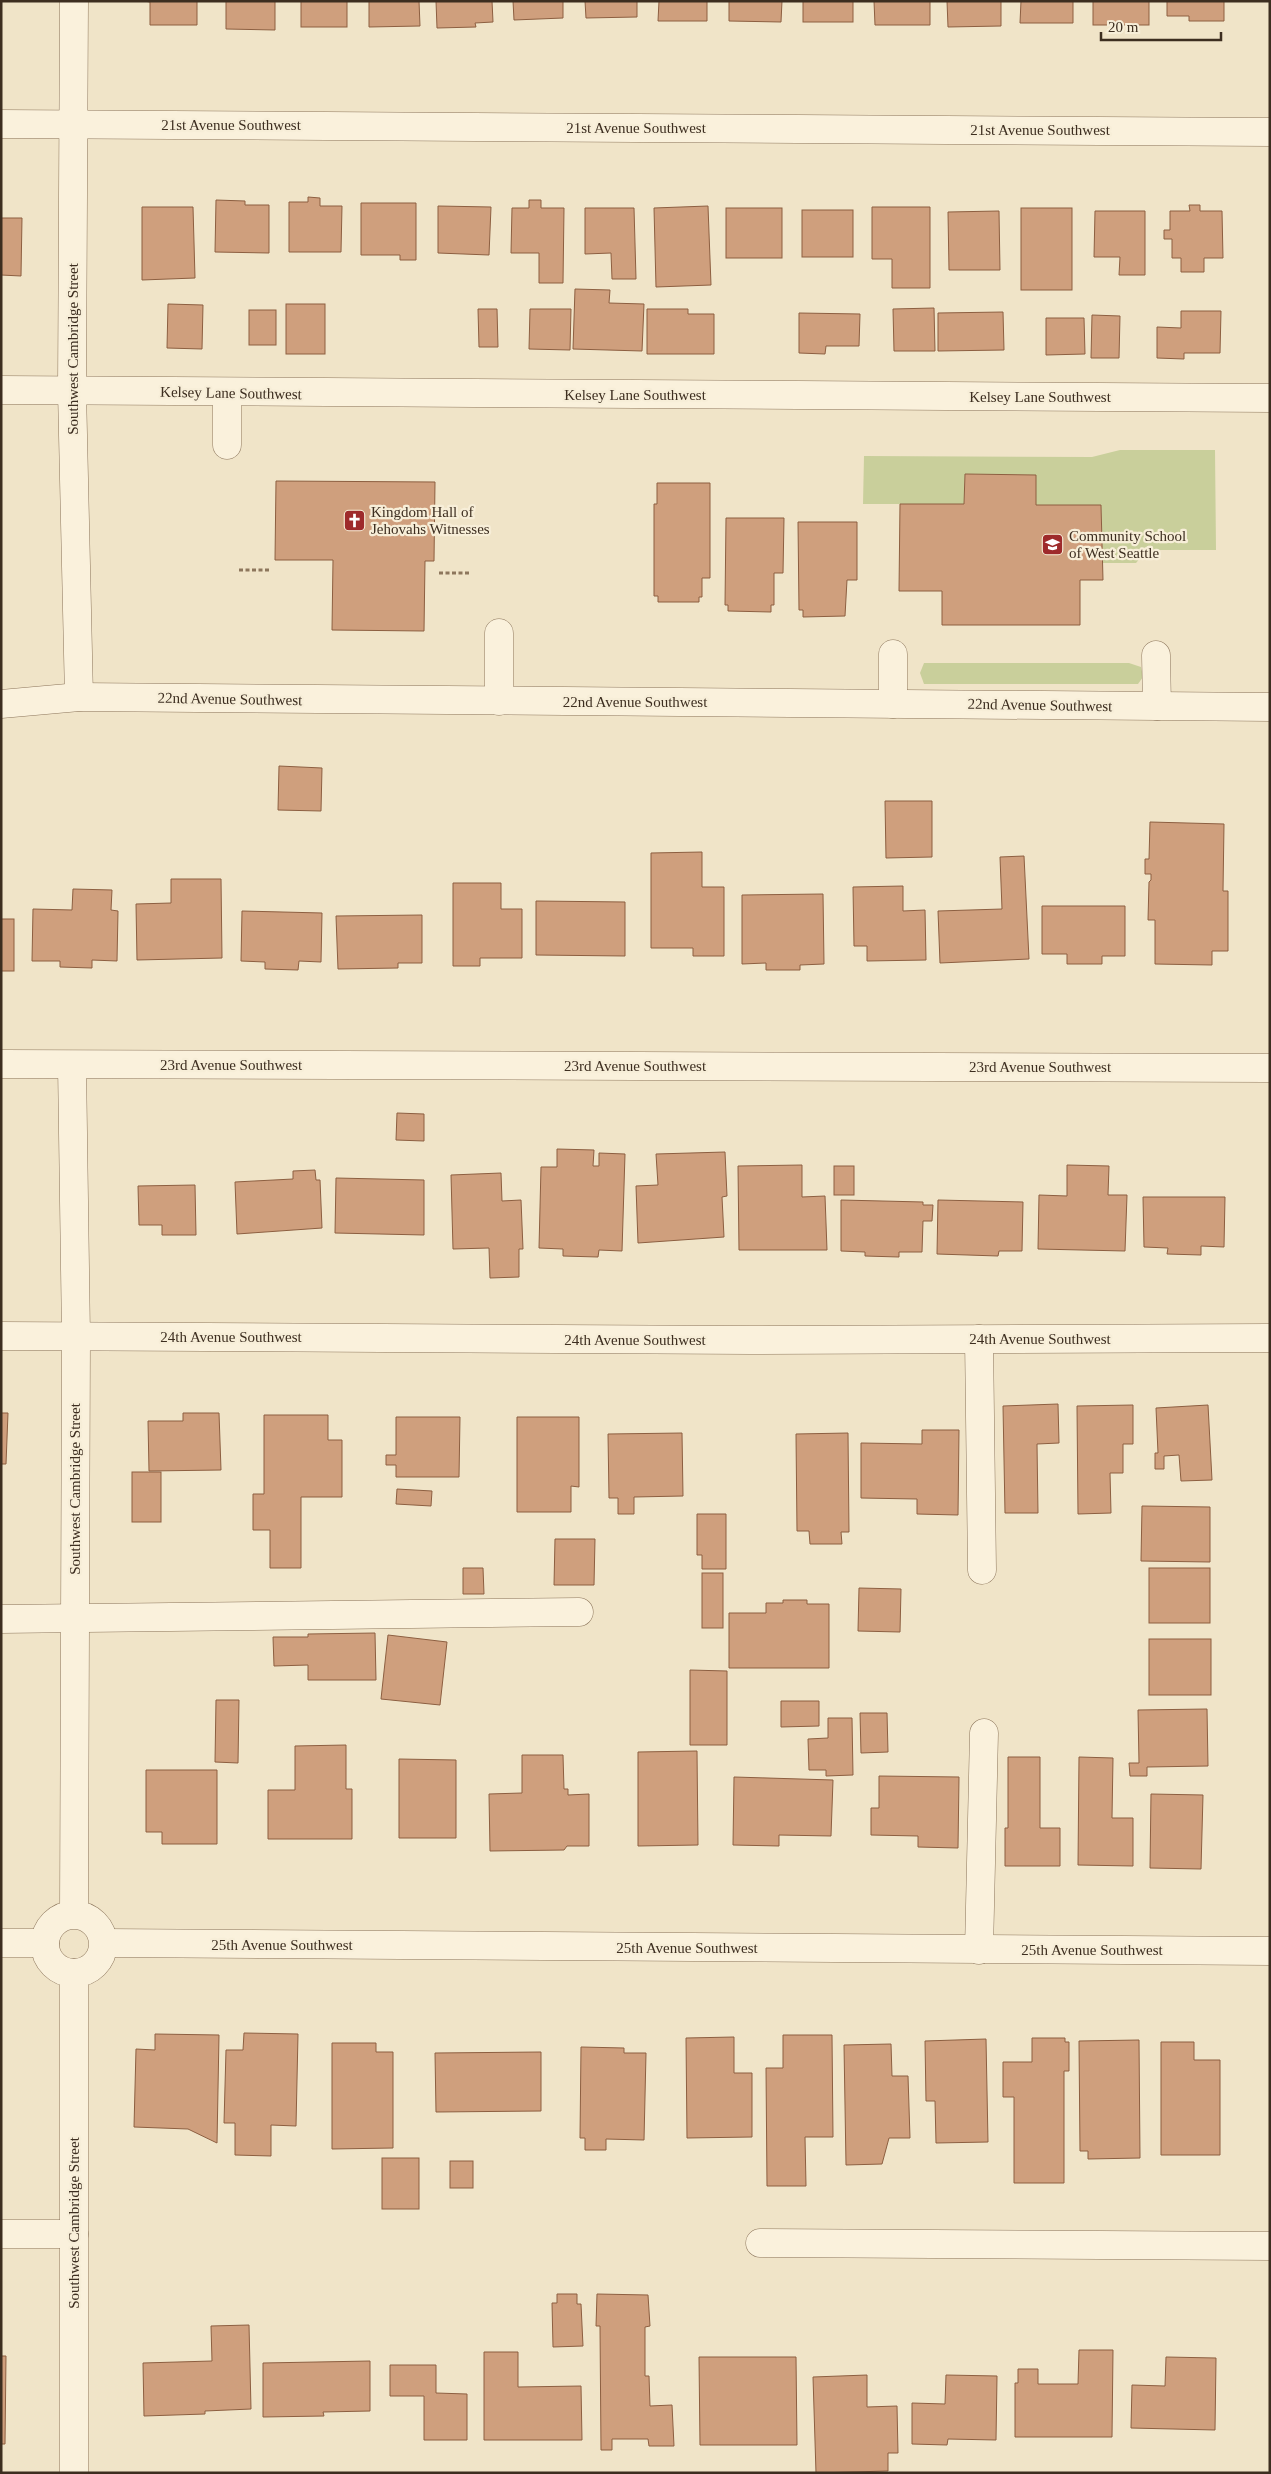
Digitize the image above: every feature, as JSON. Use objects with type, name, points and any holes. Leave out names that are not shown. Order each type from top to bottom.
[{"type":"street","name":"Southwest Cambridge Street","points":[[74,1],[72,391],[79,697]]},
{"type":"street","name":"21st Avenue Southwest","points":[[1,124],[1270,132]]},
{"type":"street","name":"Kelsey Lane Southwest","points":[[1,390],[227,393],[1270,398]]},
{"type":"street","points":[[227,393],[227,446]]},
{"type":"street","points":[[499,633],[499,701]]},
{"type":"street","points":[[892,704],[893,654]]},
{"type":"street","points":[[1156,655],[1157,706]]},
{"type":"street","name":"22nd Avenue Southwest","points":[[1,704],[79,697],[1270,707]]},
{"type":"street","name":"23rd Avenue Southwest","points":[[1,1064],[1270,1068]]},
{"type":"street","name":"Southwest Cambridge Street","points":[[72,1065],[76,1336],[74,1914]]},
{"type":"street","name":"24th Avenue Southwest","points":[[1,1336],[979,1340],[1270,1338]]},
{"type":"street","points":[[979,1340],[982,1570]]},
{"type":"street","points":[[1,1619],[579,1612]]},
{"type":"street","points":[[979,1950],[984,1733]]},
{"type":"street","points":[[74,1914],[86,1916],[94,1922],[100,1929],[104,1943],[101,1956],[96,1964],[88,1970],[74,1973],[60,1970],[53,1964],[47,1956],[45,1943],[50,1927],[57,1919],[74,1914]]},
{"type":"street","points":[[1,1943],[45,1943]]},
{"type":"street","name":"25th Avenue Southwest","points":[[104,1943],[979,1950],[1270,1950]]},
{"type":"street","name":"Southwest Cambridge Street","points":[[74,1973],[74,2473]]},
{"type":"street","points":[[1,2234],[74,2234]]},
{"type":"street","points":[[760,2243],[1270,2246]]},
{"type":"path","points":[[239,570],[271,570]]},
{"type":"path","points":[[439,572],[469,572]]},
{"type":"green space","points":[[1120,450],[1215,450],[1216,550],[1147,550],[1136,563],[1103,563],[1101,505],[1036,505],[1036,475],[965,474],[964,504],[863,504],[864,456],[1092,457]]},
{"type":"green space","points":[[924,663],[1129,663],[1141,667],[1143,677],[1138,684],[924,684],[920,673]]},
{"type":"building","points":[[144,1],[197,1],[197,25],[150,25],[150,2]]},
{"type":"building","points":[[226,1],[275,1],[275,30],[226,29]]},
{"type":"building","points":[[301,1],[347,1],[347,27],[301,27]]},
{"type":"building","points":[[369,1],[419,1],[420,26],[369,27]]},
{"type":"building","points":[[436,1],[492,1],[493,22],[475,23],[476,27],[437,28]]},
{"type":"building","points":[[513,1],[563,1],[563,18],[514,20]]},
{"type":"building","points":[[585,1],[637,1],[637,17],[586,18]]},
{"type":"building","points":[[659,1],[707,1],[707,21],[658,21]]},
{"type":"building","points":[[729,1],[782,1],[781,22],[729,21]]},
{"type":"building","points":[[803,1],[853,1],[853,22],[803,22]]},
{"type":"building","points":[[874,1],[930,1],[930,25],[875,25]]},
{"type":"building","points":[[947,1],[1001,1],[1001,26],[948,27]]},
{"type":"building","points":[[1021,1],[1073,1],[1073,23],[1020,23]]},
{"type":"building","points":[[1093,1],[1149,1],[1149,25],[1093,25]]},
{"type":"building","points":[[1167,1],[1224,1],[1224,21],[1189,21],[1189,16],[1167,16]]},
{"type":"building","points":[[308,197],[320,198],[320,206],[342,206],[341,252],[289,252],[289,202],[308,202]]},
{"type":"building","points":[[216,200],[245,201],[245,205],[269,205],[269,253],[215,252]]},
{"type":"building","points":[[529,200],[541,200],[541,208],[564,208],[563,283],[539,283],[539,253],[511,253],[512,208],[529,208]]},
{"type":"building","points":[[361,203],[416,203],[416,260],[400,260],[400,255],[361,255]]},
{"type":"building","points":[[1189,205],[1200,205],[1200,211],[1222,211],[1223,258],[1204,258],[1204,272],[1181,272],[1181,258],[1172,258],[1172,239],[1164,239],[1164,230],[1170,230],[1170,211],[1190,211]]},
{"type":"building","points":[[438,206],[491,207],[489,255],[438,253]]},
{"type":"building","points":[[708,206],[711,285],[656,287],[654,208]]},
{"type":"building","points":[[142,207],[193,207],[195,278],[142,280]]},
{"type":"building","points":[[872,207],[930,207],[930,288],[892,288],[892,259],[872,259]]},
{"type":"building","points":[[585,208],[634,208],[636,279],[612,279],[611,253],[585,254]]},
{"type":"building","points":[[726,208],[782,208],[782,258],[726,258]]},
{"type":"building","points":[[1021,208],[1072,208],[1072,290],[1021,290]]},
{"type":"building","points":[[802,210],[853,210],[853,257],[802,257]]},
{"type":"building","points":[[999,211],[1000,270],[949,270],[948,212]]},
{"type":"building","points":[[1095,211],[1145,211],[1145,275],[1119,275],[1120,257],[1094,257]]},
{"type":"building","points":[[1,218],[22,218],[21,276],[1,275]]},
{"type":"building","points":[[575,289],[610,290],[609,303],[644,304],[642,351],[573,349]]},
{"type":"building","points":[[168,304],[203,305],[202,349],[167,348]]},
{"type":"building","points":[[286,304],[325,304],[325,354],[286,354]]},
{"type":"building","points":[[934,308],[935,351],[894,351],[893,309]]},
{"type":"building","points":[[478,309],[497,309],[498,347],[479,347]]},
{"type":"building","points":[[530,309],[571,309],[570,350],[529,349]]},
{"type":"building","points":[[647,309],[688,309],[688,314],[714,314],[714,354],[647,354]]},
{"type":"building","points":[[249,310],[276,310],[276,345],[249,345]]},
{"type":"building","points":[[1181,311],[1221,311],[1220,353],[1184,353],[1184,359],[1157,358],[1157,327],[1181,328]]},
{"type":"building","points":[[1003,312],[1004,350],[938,351],[938,313]]},
{"type":"building","points":[[799,313],[860,314],[859,346],[826,346],[825,354],[799,353]]},
{"type":"building","points":[[1092,315],[1120,316],[1119,358],[1091,358]]},
{"type":"building","points":[[1046,318],[1084,318],[1085,354],[1046,355]]},
{"type":"building","points":[[965,474],[1036,475],[1036,505],[1101,505],[1103,580],[1080,580],[1080,625],[942,625],[942,591],[899,591],[900,504],[964,504]]},
{"type":"building","name":"Kingdom Hall of Jehovahs Witnesses","points":[[276,481],[435,482],[434,561],[425,561],[424,631],[332,630],[333,560],[275,560]]},
{"type":"building","points":[[657,483],[710,483],[710,578],[702,578],[702,597],[699,597],[699,602],[658,602],[658,596],[654,596],[654,504],[657,504]]},
{"type":"building","points":[[726,518],[784,518],[783,573],[774,573],[774,605],[771,605],[771,612],[728,611],[728,605],[725,605]]},
{"type":"building","points":[[798,522],[857,522],[857,580],[847,580],[845,616],[803,617],[803,610],[799,610]]},
{"type":"building","points":[[279,766],[322,768],[321,811],[278,810]]},
{"type":"building","points":[[885,801],[932,801],[932,857],[886,858]]},
{"type":"building","points":[[1150,822],[1224,824],[1223,891],[1228,891],[1228,951],[1212,951],[1212,965],[1155,964],[1155,920],[1148,920],[1151,874],[1145,874],[1145,859],[1149,859]]},
{"type":"building","points":[[702,852],[702,887],[724,887],[724,956],[693,956],[693,948],[651,948],[651,853]]},
{"type":"building","points":[[1024,856],[1029,959],[940,963],[938,911],[1002,909],[1000,857]]},
{"type":"building","points":[[171,879],[221,879],[222,958],[137,960],[136,904],[171,903]]},
{"type":"building","points":[[453,883],[501,883],[501,909],[522,909],[522,958],[480,958],[480,966],[453,966]]},
{"type":"building","points":[[903,886],[903,911],[925,910],[926,960],[867,961],[867,946],[854,946],[853,887]]},
{"type":"building","points":[[73,889],[112,890],[111,910],[118,911],[117,961],[92,960],[92,968],[60,967],[60,961],[32,961],[33,909],[72,910]]},
{"type":"building","points":[[823,894],[824,964],[800,965],[800,970],[766,970],[766,963],[742,964],[742,895]]},
{"type":"building","points":[[536,901],[625,902],[625,956],[536,955]]},
{"type":"building","points":[[1042,906],[1125,906],[1125,956],[1102,956],[1102,964],[1067,964],[1067,954],[1042,954]]},
{"type":"building","points":[[242,911],[322,913],[321,962],[299,961],[298,970],[265,969],[265,962],[241,961]]},
{"type":"building","points":[[422,915],[422,963],[398,963],[398,968],[338,969],[336,916]]},
{"type":"building","points":[[1,919],[14,919],[14,971],[1,971]]},
{"type":"building","points":[[397,1113],[424,1114],[424,1141],[396,1140]]},
{"type":"building","points":[[557,1149],[594,1150],[593,1166],[599,1166],[599,1153],[625,1154],[622,1251],[599,1250],[598,1257],[563,1256],[563,1249],[539,1248],[541,1167],[557,1167]]},
{"type":"building","points":[[725,1152],[727,1196],[722,1197],[724,1237],[638,1243],[636,1186],[658,1185],[656,1154]]},
{"type":"building","points":[[802,1165],[802,1197],[825,1196],[827,1250],[739,1250],[738,1166]]},
{"type":"building","points":[[1067,1165],[1109,1166],[1108,1195],[1127,1195],[1125,1251],[1038,1249],[1039,1195],[1067,1196]]},
{"type":"building","points":[[834,1166],[854,1166],[854,1195],[834,1195]]},
{"type":"building","points":[[315,1170],[316,1180],[320,1180],[322,1228],[237,1234],[235,1182],[293,1179],[293,1171]]},
{"type":"building","points":[[501,1173],[502,1201],[521,1200],[523,1249],[519,1249],[519,1277],[490,1278],[489,1248],[453,1249],[451,1175]]},
{"type":"building","points":[[336,1178],[424,1180],[424,1235],[335,1233]]},
{"type":"building","points":[[195,1185],[196,1235],[162,1235],[162,1225],[139,1225],[138,1186]]},
{"type":"building","points":[[1143,1197],[1225,1197],[1224,1247],[1201,1246],[1201,1255],[1167,1254],[1168,1248],[1144,1247]]},
{"type":"building","points":[[841,1200],[923,1202],[923,1205],[933,1205],[932,1221],[923,1221],[922,1252],[899,1252],[899,1257],[865,1256],[865,1252],[841,1251]]},
{"type":"building","points":[[938,1200],[1023,1202],[1022,1251],[999,1251],[998,1256],[937,1254]]},
{"type":"building","points":[[1058,1404],[1059,1443],[1037,1444],[1038,1513],[1005,1513],[1003,1406]]},
{"type":"building","points":[[1133,1405],[1133,1444],[1123,1444],[1123,1473],[1110,1473],[1111,1513],[1078,1514],[1077,1406]]},
{"type":"building","points":[[1208,1405],[1212,1480],[1181,1481],[1179,1455],[1164,1456],[1164,1469],[1155,1469],[1155,1453],[1158,1453],[1156,1408]]},
{"type":"building","points":[[1,1413],[8,1413],[6,1464],[1,1464]]},
{"type":"building","points":[[183,1413],[219,1413],[221,1470],[149,1471],[148,1421],[183,1421]]},
{"type":"building","points":[[264,1415],[328,1415],[328,1440],[342,1440],[342,1497],[301,1497],[301,1568],[270,1568],[270,1530],[253,1530],[253,1494],[264,1494]]},
{"type":"building","points":[[396,1417],[460,1417],[459,1477],[396,1477],[396,1465],[386,1465],[386,1455],[396,1455]]},
{"type":"building","points":[[517,1417],[579,1417],[579,1487],[571,1486],[571,1512],[517,1512]]},
{"type":"building","points":[[922,1430],[959,1430],[958,1515],[917,1514],[917,1499],[861,1498],[861,1443],[922,1444]]},
{"type":"building","points":[[682,1433],[683,1496],[634,1497],[634,1514],[618,1514],[618,1498],[609,1498],[608,1434]]},
{"type":"building","points":[[848,1433],[849,1532],[841,1532],[842,1544],[810,1544],[809,1531],[797,1531],[796,1434]]},
{"type":"building","points":[[132,1472],[161,1472],[161,1522],[132,1522]]},
{"type":"building","points":[[397,1489],[432,1491],[431,1506],[396,1504]]},
{"type":"building","points":[[1142,1506],[1210,1507],[1210,1562],[1141,1561]]},
{"type":"building","points":[[697,1514],[726,1514],[726,1569],[702,1569],[702,1555],[697,1555]]},
{"type":"building","points":[[555,1539],[595,1539],[594,1585],[554,1585]]},
{"type":"building","points":[[463,1568],[483,1568],[484,1594],[463,1594]]},
{"type":"building","points":[[1149,1568],[1210,1568],[1210,1623],[1149,1623]]},
{"type":"building","points":[[702,1573],[723,1573],[723,1628],[702,1628]]},
{"type":"building","points":[[859,1588],[901,1589],[900,1632],[858,1631]]},
{"type":"building","points":[[783,1600],[807,1600],[807,1604],[829,1604],[829,1668],[729,1668],[729,1613],[766,1613],[766,1603],[783,1603]]},
{"type":"building","points":[[375,1633],[376,1680],[308,1680],[308,1665],[274,1666],[273,1637],[308,1637],[308,1634]]},
{"type":"building","points":[[388,1635],[447,1642],[440,1705],[381,1699]]},
{"type":"building","points":[[1149,1639],[1211,1639],[1211,1695],[1149,1695]]},
{"type":"building","points":[[690,1670],[727,1671],[727,1745],[690,1745]]},
{"type":"building","points":[[216,1700],[239,1700],[238,1763],[215,1762]]},
{"type":"building","points":[[781,1701],[819,1701],[819,1726],[781,1727]]},
{"type":"building","points":[[1207,1709],[1208,1766],[1147,1767],[1147,1776],[1130,1776],[1129,1763],[1139,1763],[1138,1710]]},
{"type":"building","points":[[860,1713],[887,1713],[888,1752],[861,1753]]},
{"type":"building","points":[[828,1718],[852,1718],[853,1775],[826,1776],[826,1770],[809,1770],[808,1739],[828,1738]]},
{"type":"building","points":[[346,1745],[346,1789],[352,1789],[352,1839],[268,1839],[268,1790],[295,1790],[295,1746]]},
{"type":"building","points":[[697,1751],[698,1845],[638,1846],[638,1752]]},
{"type":"building","points":[[522,1755],[563,1755],[564,1789],[568,1789],[568,1795],[589,1794],[589,1846],[567,1846],[564,1850],[490,1851],[489,1794],[522,1793]]},
{"type":"building","points":[[1008,1757],[1040,1757],[1040,1828],[1060,1828],[1060,1866],[1005,1866],[1005,1828],[1008,1828]]},
{"type":"building","points":[[1079,1757],[1113,1758],[1112,1818],[1133,1818],[1133,1866],[1078,1865]]},
{"type":"building","points":[[399,1759],[456,1760],[456,1838],[399,1838]]},
{"type":"building","points":[[146,1770],[217,1770],[217,1844],[162,1844],[162,1832],[146,1832]]},
{"type":"building","points":[[879,1776],[959,1777],[958,1848],[918,1847],[918,1836],[871,1835],[871,1808],[879,1808]]},
{"type":"building","points":[[734,1777],[833,1780],[831,1836],[779,1835],[779,1846],[733,1845]]},
{"type":"building","points":[[1151,1794],[1203,1795],[1201,1869],[1150,1868]]},
{"type":"building","points":[[244,2033],[298,2034],[296,2126],[271,2125],[271,2156],[235,2155],[235,2123],[224,2123],[226,2050],[243,2050]]},
{"type":"building","points":[[155,2034],[219,2035],[217,2143],[188,2129],[134,2127],[136,2049],[155,2050]]},
{"type":"building","points":[[783,2035],[832,2035],[833,2137],[805,2137],[806,2186],[767,2186],[766,2068],[783,2068]]},
{"type":"building","points":[[734,2037],[734,2073],[752,2073],[752,2137],[687,2138],[686,2038]]},
{"type":"building","points":[[1032,2038],[1065,2038],[1065,2042],[1069,2042],[1069,2071],[1064,2071],[1064,2183],[1014,2183],[1014,2097],[1003,2097],[1003,2062],[1032,2062]]},
{"type":"building","points":[[986,2039],[988,2142],[936,2143],[935,2101],[926,2101],[925,2041]]},
{"type":"building","points":[[1139,2040],[1140,2158],[1088,2159],[1088,2151],[1080,2151],[1079,2041]]},
{"type":"building","points":[[1161,2042],[1194,2042],[1194,2060],[1220,2060],[1220,2155],[1161,2155]]},
{"type":"building","points":[[332,2043],[376,2043],[376,2052],[393,2052],[393,2148],[332,2149]]},
{"type":"building","points":[[891,2044],[892,2076],[908,2076],[910,2138],[889,2138],[882,2164],[846,2165],[844,2045]]},
{"type":"building","points":[[581,2047],[624,2048],[624,2053],[646,2053],[644,2140],[606,2139],[606,2150],[585,2150],[585,2138],[580,2138]]},
{"type":"building","points":[[541,2052],[541,2111],[436,2112],[435,2053]]},
{"type":"building","points":[[382,2158],[419,2158],[419,2209],[382,2209]]},
{"type":"building","points":[[450,2161],[473,2161],[473,2188],[450,2188]]},
{"type":"building","points":[[557,2294],[577,2294],[577,2304],[581,2304],[583,2346],[553,2347],[552,2303],[557,2303]]},
{"type":"building","points":[[597,2294],[648,2295],[650,2326],[645,2327],[645,2376],[649,2376],[650,2406],[672,2405],[674,2446],[649,2446],[648,2439],[612,2439],[612,2450],[601,2450],[600,2326],[596,2326]]},
{"type":"building","points":[[249,2325],[251,2409],[205,2411],[205,2414],[144,2416],[143,2363],[212,2361],[211,2326]]},
{"type":"building","points":[[1079,2350],[1113,2350],[1112,2437],[1015,2437],[1015,2383],[1018,2383],[1018,2369],[1038,2369],[1038,2384],[1078,2384]]},
{"type":"building","points":[[484,2352],[518,2352],[518,2387],[581,2386],[582,2440],[484,2440]]},
{"type":"building","points":[[1,2356],[6,2356],[5,2444],[1,2444]]},
{"type":"building","points":[[699,2357],[796,2357],[797,2445],[700,2445]]},
{"type":"building","points":[[1166,2357],[1216,2358],[1215,2430],[1131,2428],[1132,2385],[1165,2386]]},
{"type":"building","points":[[370,2361],[370,2411],[323,2412],[324,2416],[263,2417],[263,2363]]},
{"type":"building","points":[[390,2365],[436,2365],[436,2393],[467,2394],[467,2440],[424,2440],[424,2396],[390,2396]]},
{"type":"building","points":[[867,2375],[867,2407],[897,2406],[898,2453],[888,2453],[888,2471],[816,2473],[813,2377]]},
{"type":"building","points":[[946,2375],[997,2376],[996,2440],[948,2439],[947,2445],[912,2444],[912,2403],[945,2404]]},
{"type":"place","name":"Kingdom Hall of Jehovahs Witnesses","points":[[355,521]]},
{"type":"place","name":"Community School of West Seattle","points":[[1053,545]]}]
